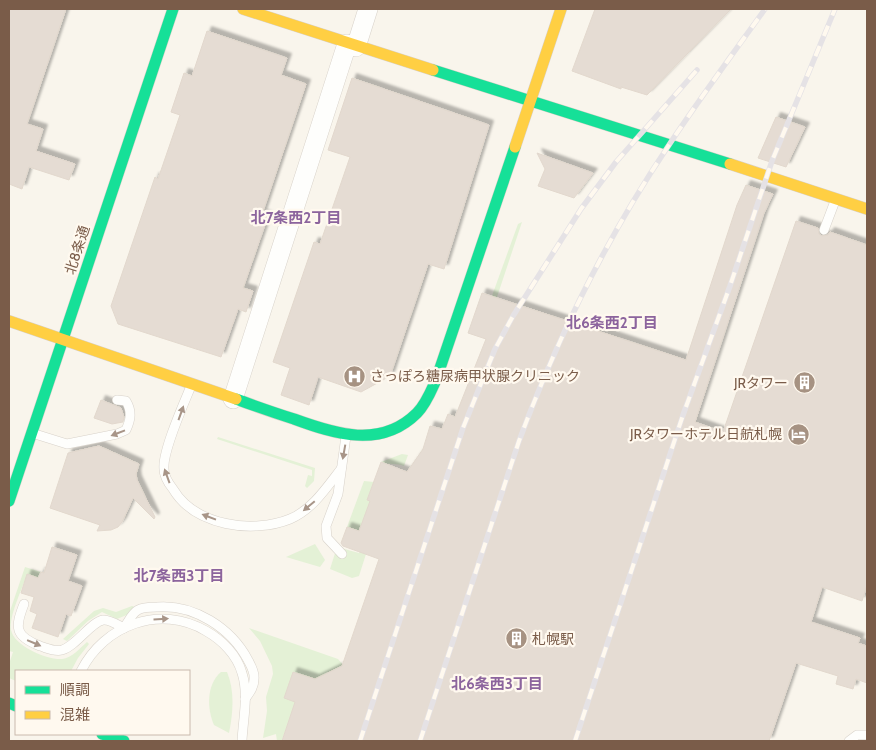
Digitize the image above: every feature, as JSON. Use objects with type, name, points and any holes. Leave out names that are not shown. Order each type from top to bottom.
[{"type":"street","name":"北8条通","points":[[9,501],[173,9]]},
{"type":"street","points":[[243,9],[867,209]]},
{"type":"street","points":[[233,399],[352,45],[368,9]]},
{"type":"street","points":[[9,321],[191,385],[346,436],[368,436],[389,431],[402,424],[417,413],[436,380],[561,9]]},
{"type":"lane","points":[[824,230],[836,199]]},
{"type":"lane","points":[[191,385],[166,451],[164,468],[175,493],[187,506],[204,516],[232,525],[247,526],[272,524],[291,519],[308,508],[322,494],[341,469]]},
{"type":"lane","points":[[32,433],[67,444],[117,434],[126,430],[131,415],[126,401],[117,400]]},
{"type":"lane","points":[[342,554],[327,538],[326,526],[338,494],[346,436]]},
{"type":"lane","points":[[24,604],[18,625],[21,635],[30,642],[51,650],[63,650],[69,647],[104,619],[124,628]]},
{"type":"lane","points":[[82,670],[93,651],[107,638],[124,628],[146,621],[167,618],[183,620],[197,626],[214,635],[223,643],[242,672],[245,686],[242,741]]},
{"type":"lane","points":[[849,741],[857,735],[867,735]]},
{"type":"green space","points":[[522,222],[496,300],[489,304],[518,224]]},
{"type":"green space","points":[[218,437],[315,468],[314,481],[307,488],[305,486],[308,475],[312,476],[312,470],[217,439]]},
{"type":"green space","points":[[402,454],[408,455],[404,466],[381,462]]},
{"type":"green space","points":[[364,481],[374,482],[367,500],[370,501],[373,532],[359,576],[352,578],[330,569],[337,547],[359,553],[364,534],[347,527]]},
{"type":"green space","points":[[315,544],[325,560],[320,567],[286,557]]},
{"type":"green space","points":[[25,567],[41,572],[38,578],[27,575],[12,617],[11,630],[13,636],[32,651],[56,659],[69,657],[87,642],[89,644],[72,670],[15,670],[15,681],[9,678],[9,664],[13,652],[9,651],[9,614]]},
{"type":"green space","points":[[132,606],[135,607],[129,614],[117,619],[102,612],[88,621],[67,641],[63,639],[94,611],[103,608],[116,612]]},
{"type":"green space","points":[[249,628],[338,659],[345,667],[307,683],[292,712],[282,740],[285,741],[277,741],[276,734],[263,738],[267,711],[266,697],[273,674],[272,666],[260,641]]},
{"type":"green space","points":[[221,672],[227,672],[232,694],[229,733],[214,725],[209,705],[210,690],[216,677]]},
{"type":"building","points":[[9,9],[66,9],[27,124],[43,129],[36,151],[75,164],[69,180],[29,167],[22,189],[9,184]]},
{"type":"building","points":[[595,9],[731,9],[647,95],[621,87],[621,89],[572,71]]},
{"type":"building","points":[[207,31],[287,58],[281,75],[306,84],[262,214],[268,216],[243,288],[253,291],[246,312],[238,309],[221,357],[118,324],[111,306],[155,177],[158,179],[180,115],[171,112],[184,73],[192,76]]},
{"type":"building","points":[[352,78],[489,125],[444,269],[428,264],[390,376],[361,392],[318,377],[309,405],[281,395],[290,368],[273,362],[314,242],[320,244],[350,157],[328,150]]},
{"type":"building","points":[[776,117],[805,127],[786,167],[758,158]]},
{"type":"building","points":[[537,153],[593,173],[574,198],[538,186],[545,169]]},
{"type":"building","points":[[746,185],[773,194],[764,213],[695,422],[723,432],[796,221],[818,228],[819,234],[822,236],[828,235],[830,232],[867,245],[867,585],[862,601],[822,587],[811,622],[860,638],[858,643],[867,646],[867,683],[856,679],[853,689],[836,684],[838,676],[796,663],[769,741],[282,741],[295,702],[284,698],[293,672],[315,679],[342,666],[379,559],[343,546],[341,543],[347,527],[359,531],[370,501],[367,500],[381,462],[407,472],[423,449],[430,426],[442,429],[448,414],[455,417],[486,339],[468,333],[482,293],[686,360],[737,205]]},
{"type":"building","points":[[101,400],[121,408],[124,417],[123,422],[112,424],[94,418]]},
{"type":"building","points":[[99,446],[139,464],[136,474],[137,480],[155,517],[154,519],[133,498],[122,522],[118,527],[111,530],[97,531],[100,525],[50,508],[68,453]]},
{"type":"building","points":[[52,547],[77,555],[68,581],[82,586],[71,616],[66,614],[58,637],[32,628],[37,614],[30,611],[34,597],[21,593],[27,574],[38,578],[41,572],[44,573]]},
{"type":"railway","points":[[420,741],[519,441],[566,327],[623,218],[667,148],[765,9]]},
{"type":"railway","points":[[575,741],[683,415],[730,286],[772,161],[835,9]]},
{"type":"railway","points":[[360,741],[463,428],[495,349],[513,316],[581,209],[616,162],[697,70]]},
{"type":"traffic: fast","points":[[9,501],[173,9]]},
{"type":"traffic: fast","points":[[433,70],[730,164]]},
{"type":"traffic: fast","points":[[236,399],[325,429],[357,435],[373,435],[388,431],[403,424],[417,413],[426,402],[436,380],[515,147]]},
{"type":"traffic: fast","points":[[9,703],[15,706]]},
{"type":"traffic: fast","points":[[105,735],[124,741]]},
{"type":"traffic: slow","points":[[243,9],[433,70]]},
{"type":"traffic: slow","points":[[515,147],[561,9]]},
{"type":"traffic: slow","points":[[730,164],[867,209]]},
{"type":"traffic: slow","points":[[9,321],[236,399]]},
{"type":"place","name":"さっぽろ糖尿病甲状腺クリニック","points":[[354,376]]},
{"type":"place","name":"JRタワー","points":[[804,383]]},
{"type":"place","name":"JRタワーホテル日航札幌","points":[[798,434]]},
{"type":"place","name":"札幌駅","points":[[516,639]]},
{"type":"district","name":"北7条西2丁目","points":[[296,218]]},
{"type":"district","name":"北6条西2丁目","points":[[612,323]]},
{"type":"district","name":"北7条西3丁目","points":[[179,576]]},
{"type":"district","name":"北6条西3丁目","points":[[497,684]]}]
